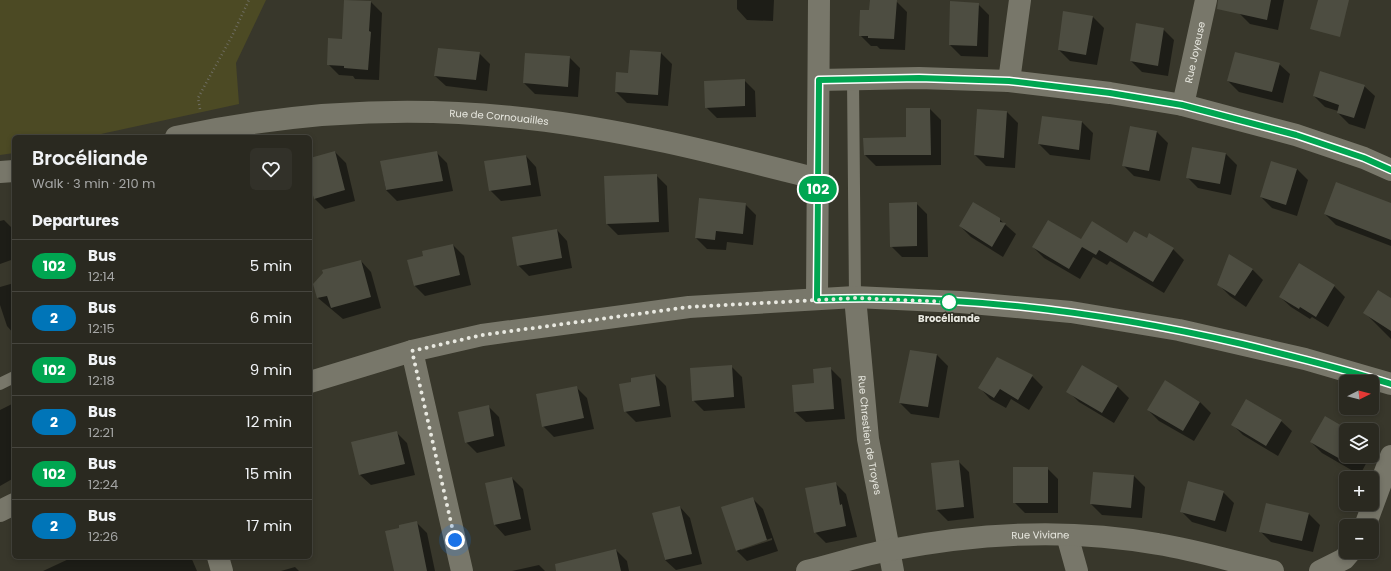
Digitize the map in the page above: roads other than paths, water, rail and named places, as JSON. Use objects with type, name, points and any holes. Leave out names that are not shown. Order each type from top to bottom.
[{"type":"street","points":[[817,299],[819,0]]},
{"type":"street","points":[[1009,81],[1020,0]]},
{"type":"street","name":"Rue Joyeuse","points":[[1182,105],[1206,0]]},
{"type":"street","points":[[819,80],[919,78],[1009,81],[1063,86],[1182,105],[1296,135],[1364,158],[1391,170]]},
{"type":"street","name":"Rue de Cornouailles","points":[[185,135],[231,126],[336,113],[429,112],[529,119],[598,128],[818,179]]},
{"type":"street","points":[[0,172],[12,171]]},
{"type":"street","points":[[312,381],[412,351],[482,335],[681,308],[855,298],[960,302],[1078,313],[1179,330],[1305,359],[1391,384]]},
{"type":"street","name":"Rue Chrestien de Troyes","points":[[855,298],[868,439],[893,571]]},
{"type":"street","points":[[412,351],[462,571]]},
{"type":"street","points":[[1368,519],[1391,456]]},
{"type":"street","points":[[0,511],[12,505]]},
{"type":"street","points":[[1067,535],[1078,571]]},
{"type":"street","name":"Rue Viviane","points":[[808,571],[889,550],[939,541],[1007,536],[1067,535],[1112,538],[1159,544],[1273,571]]},
{"type":"street","points":[[219,559],[222,571]]},
{"type":"street","points":[[1320,571],[1342,559]]},
{"type":"lane","points":[[853,79],[855,298]]},
{"type":"lane","points":[[0,384],[12,378]]},
{"type":"place","name":"Brocéliande","points":[[949,302]]}]
